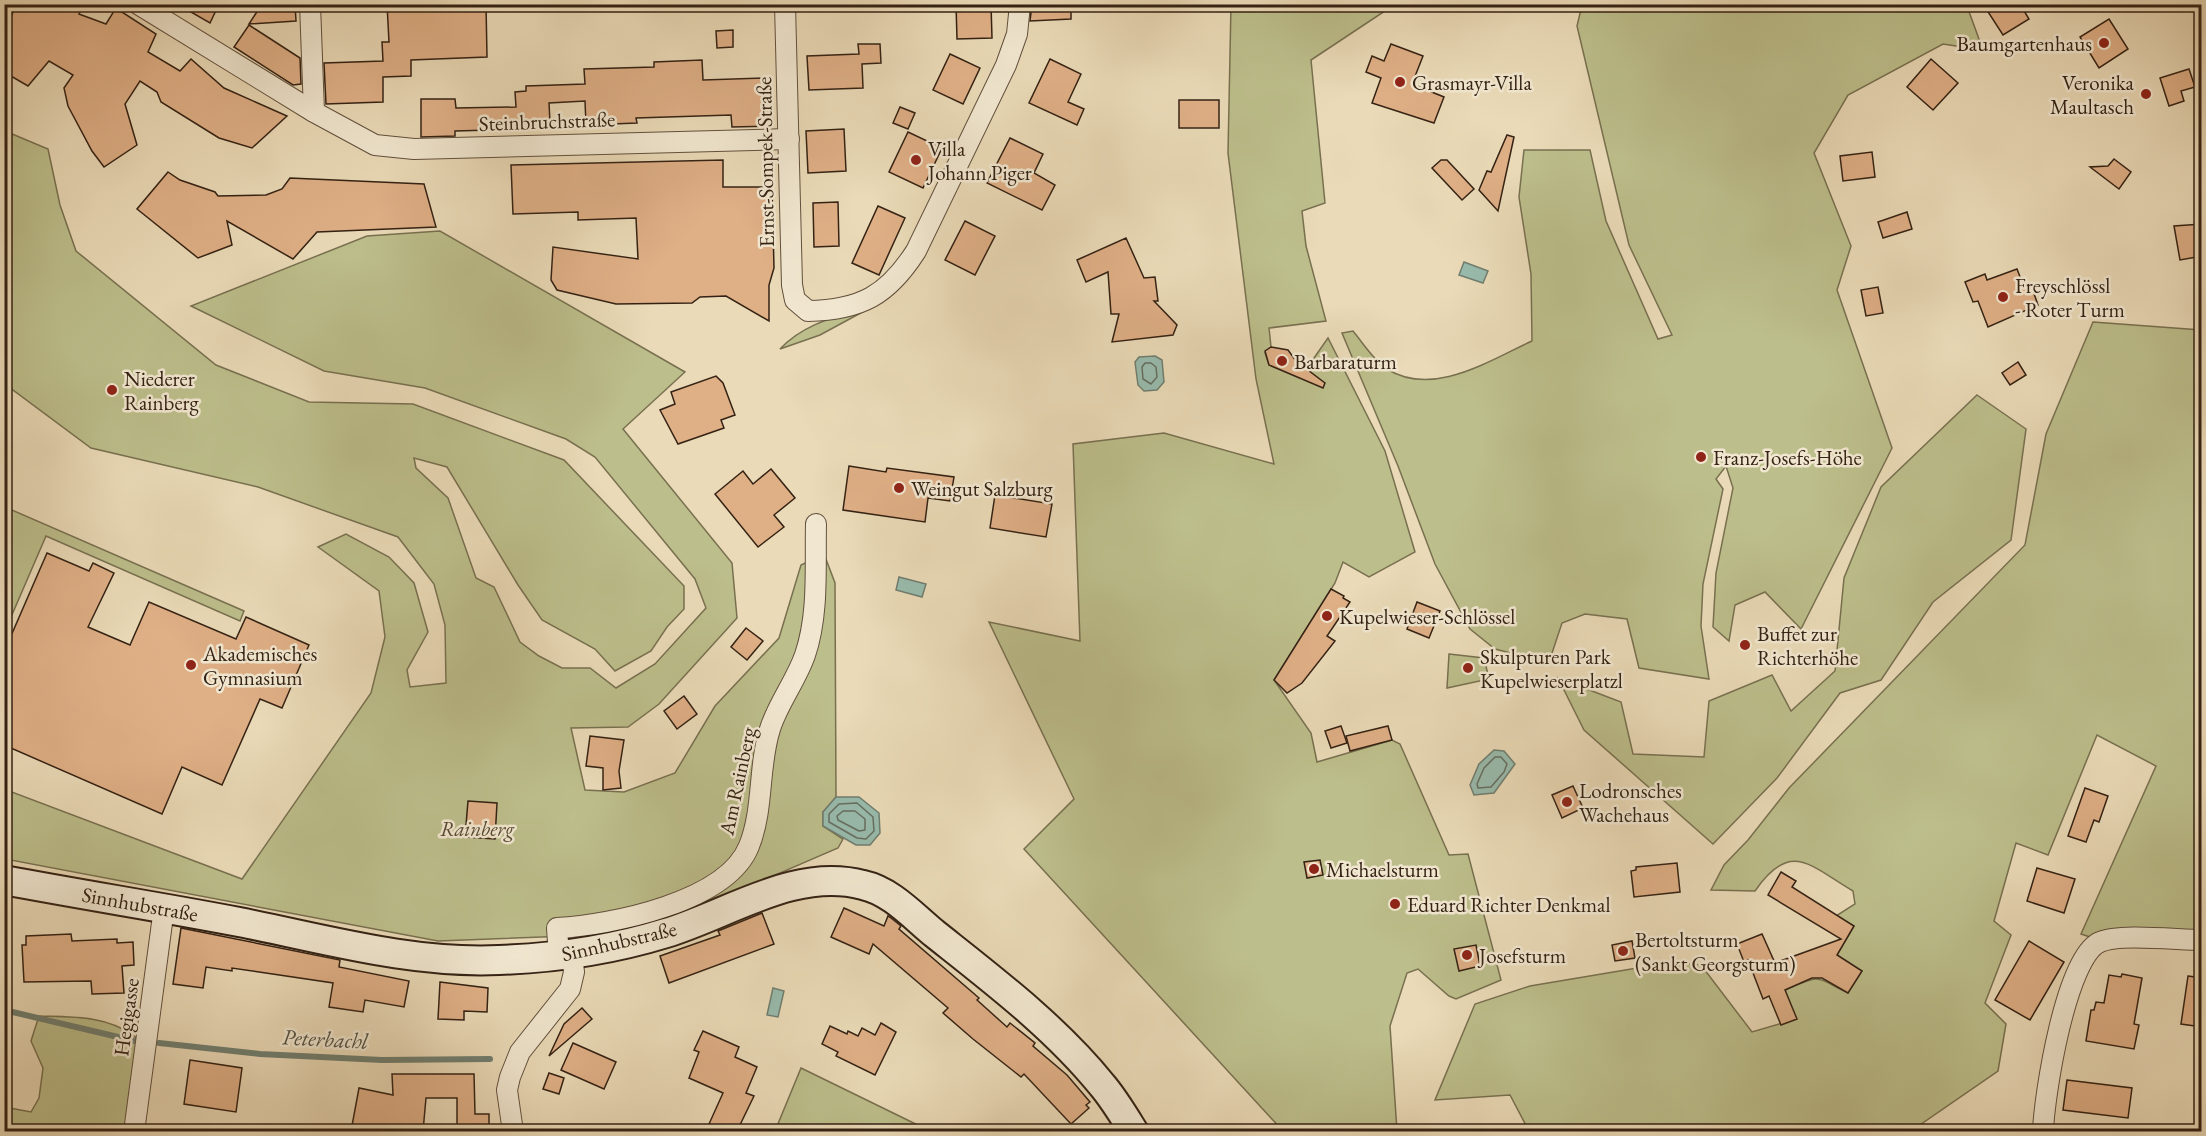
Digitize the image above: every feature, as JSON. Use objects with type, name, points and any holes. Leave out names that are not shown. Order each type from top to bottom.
[{"type":"street","name":"Steinbruchstraße","points":[[138,4],[314,112],[375,145],[395,149],[789,139]]},
{"type":"street","points":[[310,4],[314,112]]},
{"type":"street","name":"Ernst-Sompek-Straße","points":[[785,4],[792,285],[795,300],[808,311],[856,305],[877,295],[901,275],[916,251],[1006,65],[1017,34],[1020,4]]},
{"type":"street","name":"Am Rainberg","points":[[566,955],[556,928],[582,926],[660,908],[706,891],[734,871],[749,846],[770,729],[805,656],[813,627],[816,524]]},
{"type":"street","name":"Sinnhubstraße","points":[[4,880],[164,908],[373,950],[433,958],[498,960],[566,955],[664,934],[793,885],[825,880],[868,886],[885,893],[992,979],[1059,1039],[1103,1085],[1134,1131]]},
{"type":"street","name":"Hegigasse","points":[[140,1131],[147,1042],[164,908]]},
{"type":"street","points":[[2043,1131],[2044,1096],[2053,1055],[2071,987],[2087,954],[2099,942],[2115,939],[2202,940]]},
{"type":"street","points":[[513,1131],[507,1090],[510,1077],[520,1052],[574,981],[566,955]]},
{"type":"green space","points":[[1231,5],[1394,5],[1311,60],[1325,203],[1302,211],[1306,246],[1326,321],[1269,328],[1271,347],[1265,353],[1269,365],[1300,378],[1328,338],[1385,451],[1415,552],[1369,577],[1343,562],[1335,583],[1274,680],[1311,733],[1317,762],[1392,740],[1400,744],[1449,855],[1468,854],[1501,980],[1456,999],[1449,996],[1418,969],[1407,973],[1390,1026],[1397,1131],[1283,1131],[1024,849],[1074,799],[989,622],[1080,641],[1073,444],[1164,433],[1274,464],[1256,379],[1228,153]]},
{"type":"green space","points":[[1582,5],[1969,5],[1967,6],[1983,50],[1943,44],[1848,95],[1814,153],[1851,246],[1837,290],[1892,448],[1801,629],[1765,592],[1735,605],[1729,641],[1713,627],[1716,573],[1733,488],[1726,466],[1716,479],[1723,489],[1703,584],[1701,626],[1709,679],[1639,668],[1627,619],[1585,614],[1562,623],[1551,656],[1542,661],[1495,649],[1470,629],[1435,564],[1398,466],[1342,333],[1353,331],[1373,357],[1387,369],[1405,377],[1423,380],[1461,373],[1532,341],[1531,274],[1519,197],[1524,150],[1590,150],[1606,221],[1658,339],[1672,335],[1629,245],[1577,26]]},
{"type":"green space","name":"Rainberg","points":[[5,131],[48,149],[60,205],[76,251],[216,365],[309,402],[413,404],[564,460],[684,586],[684,609],[667,627],[651,651],[615,671],[595,649],[542,620],[518,585],[447,467],[414,458],[416,468],[448,498],[476,578],[494,587],[520,642],[539,656],[562,668],[590,668],[616,688],[655,664],[706,608],[695,579],[595,457],[566,439],[425,388],[324,371],[191,306],[367,236],[440,231],[685,372],[623,429],[732,563],[737,618],[659,704],[628,727],[571,728],[585,790],[624,792],[675,773],[715,706],[779,638],[801,565],[824,554],[835,583],[836,797],[823,812],[823,826],[843,839],[838,848],[692,911],[596,935],[438,941],[5,859],[4,789],[242,879],[371,693],[385,637],[379,591],[318,547],[346,534],[389,557],[414,583],[428,632],[407,670],[410,687],[446,683],[445,625],[434,584],[398,537],[258,487],[91,448],[5,384]]},
{"type":"green space","points":[[881,302],[820,335],[780,349],[802,331],[828,319]]},
{"type":"green space","points":[[2093,322],[2201,330],[2201,949],[2120,947],[2081,934],[2156,766],[2097,735],[2048,855],[2016,843],[1994,921],[2011,935],[1985,1003],[2006,1024],[1998,1071],[1911,1131],[1529,1131],[1510,1095],[1435,1100],[1475,1004],[1530,986],[1673,962],[1701,965],[1752,1032],[1796,1019],[1785,990],[1797,985],[1818,979],[1848,993],[1862,971],[1837,955],[1854,926],[1836,916],[1855,904],[1853,891],[1813,866],[1801,862],[1790,862],[1779,866],[1755,891],[1711,890],[1724,865],[1748,840],[1789,788],[2025,545],[2046,434]]},
{"type":"green space","points":[[1977,395],[2026,429],[2011,540],[1933,602],[1881,680],[1840,693],[1777,778],[1713,844],[1584,730],[1558,678],[1621,702],[1633,754],[1704,757],[1709,701],[1772,675],[1791,711],[1835,671],[1844,578],[1881,487]]},
{"type":"green space","points":[[5,507],[244,611],[240,621],[46,536],[5,631]]},
{"type":"green space","name":"Skulpturen Park Kupelwieserplatzl","points":[[1449,654],[1484,658],[1489,679],[1447,688]]},
{"type":"green space","points":[[39,1016],[76,1017],[112,1024],[134,1036],[141,1043],[151,1058],[126,1131],[5,1131],[4,1107],[31,1112],[39,1098],[43,1068],[31,1041]]},
{"type":"green space","points":[[801,1068],[930,1131],[775,1131]]},
{"type":"water","points":[[1464,262],[1488,271],[1483,283],[1459,275]]},
{"type":"water","points":[[1155,356],[1162,360],[1164,382],[1157,390],[1144,391],[1138,385],[1135,362],[1139,357]]},
{"type":"water","points":[[899,577],[926,584],[922,597],[896,590]]},
{"type":"water","points":[[1494,750],[1504,751],[1515,764],[1494,793],[1474,795],[1470,785],[1479,764]]},
{"type":"water","points":[[836,797],[859,797],[879,813],[880,833],[870,845],[856,845],[823,826],[823,812]]},
{"type":"water","points":[[773,988],[784,991],[778,1017],[767,1015]]},
{"type":"building","points":[[17,4],[84,4],[79,14],[106,24],[114,11],[122,12],[156,34],[148,52],[180,71],[191,59],[224,88],[287,116],[252,148],[219,138],[161,102],[157,92],[140,81],[125,104],[137,145],[104,167],[92,151],[68,106],[64,88],[73,75],[49,61],[28,86],[4,72],[4,31]]},
{"type":"building","points":[[177,4],[219,4],[210,23]]},
{"type":"building","points":[[262,4],[295,4],[296,21],[249,24]]},
{"type":"building","points":[[387,4],[486,4],[487,57],[411,60],[411,76],[383,77],[383,102],[326,104],[324,63],[383,61],[382,42],[389,42]]},
{"type":"building","points":[[956,4],[991,4],[992,38],[957,39]]},
{"type":"building","points":[[1032,4],[1071,4],[1071,19],[1030,21]]},
{"type":"building","points":[[1983,4],[2020,4],[2029,19],[2003,35]]},
{"type":"building","name":"Baumgartenhaus","points":[[2109,19],[2128,49],[2099,68],[2080,37]]},
{"type":"building","points":[[249,25],[300,58],[301,84],[293,85],[234,47]]},
{"type":"building","points":[[733,30],[733,47],[717,48],[716,31]]},
{"type":"building","points":[[858,44],[880,44],[881,63],[862,64],[863,88],[809,90],[807,56],[859,54]]},
{"type":"building","name":"Grasmayr-Villa","points":[[1391,44],[1423,56],[1412,84],[1444,97],[1434,123],[1372,103],[1381,78],[1366,72],[1372,56],[1384,61]]},
{"type":"building","points":[[950,54],[980,68],[963,104],[933,90]]},
{"type":"building","points":[[1050,59],[1081,74],[1068,102],[1084,109],[1077,125],[1029,103]]},
{"type":"building","points":[[1931,59],[1958,83],[1933,110],[1907,87]]},
{"type":"building","points":[[702,60],[703,80],[767,78],[769,126],[732,127],[731,115],[636,118],[637,123],[586,125],[585,101],[549,103],[550,122],[491,125],[491,130],[455,131],[455,136],[421,137],[421,99],[455,99],[456,108],[516,107],[515,92],[526,91],[526,86],[585,84],[584,69],[654,67],[654,62]]},
{"type":"building","points":[[2189,69],[2195,87],[2181,91],[2184,101],[2169,106],[2160,78]]},
{"type":"building","points":[[1179,100],[1219,100],[1219,128],[1179,128]]},
{"type":"building","points":[[900,107],[915,113],[908,129],[893,123]]},
{"type":"building","points":[[844,129],[846,171],[808,173],[806,131]]},
{"type":"building","name":"Villa Johann Piger","points":[[908,132],[942,148],[923,188],[889,172]]},
{"type":"building","points":[[1507,135],[1514,137],[1498,211],[1479,190],[1487,171],[1491,172]]},
{"type":"building","points":[[1010,138],[1043,154],[1034,173],[1055,185],[1042,210],[987,183]]},
{"type":"building","points":[[1872,152],[1875,177],[1843,181],[1840,156]]},
{"type":"building","points":[[2114,159],[2131,172],[2119,189],[2090,167],[2108,166]]},
{"type":"building","points":[[723,160],[723,187],[772,187],[774,268],[769,285],[769,321],[726,296],[700,297],[692,303],[616,304],[557,290],[551,280],[553,247],[638,259],[636,218],[578,220],[578,212],[513,214],[511,165]]},
{"type":"building","points":[[1441,160],[1447,160],[1474,189],[1462,200],[1432,168]]},
{"type":"building","points":[[168,172],[180,180],[215,192],[218,196],[266,195],[282,189],[290,178],[424,184],[436,227],[317,232],[293,259],[227,221],[232,245],[198,258],[137,209]]},
{"type":"building","points":[[838,202],[839,246],[814,247],[813,203]]},
{"type":"building","points":[[878,206],[905,218],[879,275],[852,263]]},
{"type":"building","points":[[1907,212],[1912,229],[1883,238],[1878,222]]},
{"type":"building","points":[[965,221],[995,236],[975,275],[945,260]]},
{"type":"building","points":[[2202,224],[2202,256],[2180,260],[2174,226]]},
{"type":"building","points":[[1126,238],[1144,278],[1155,277],[1158,301],[1154,301],[1177,325],[1173,335],[1112,342],[1119,314],[1111,314],[1108,272],[1086,282],[1077,260]]},
{"type":"building","name":"Freyschlössl - Roter Turm","points":[[2017,269],[2024,287],[2031,285],[2038,305],[1988,327],[1978,301],[1973,302],[1965,282],[1985,274],[1987,280]]},
{"type":"building","points":[[1878,287],[1883,313],[1866,316],[1861,290]]},
{"type":"building","name":"Barbaraturm","points":[[1271,347],[1288,350],[1296,361],[1325,383],[1323,388],[1269,365],[1265,351]]},
{"type":"building","points":[[2018,362],[2026,375],[2010,385],[2002,373]]},
{"type":"building","points":[[716,376],[723,383],[735,415],[721,420],[724,428],[678,444],[660,410],[675,404],[671,392]]},
{"type":"building","name":"Weingut Salzburg","points":[[849,466],[886,472],[887,468],[954,477],[950,501],[928,498],[925,522],[843,510]]},
{"type":"building","points":[[771,469],[795,498],[774,515],[784,527],[758,547],[715,494],[743,471],[753,484]]},
{"type":"building","points":[[995,495],[1052,504],[1046,537],[990,528]]},
{"type":"building","points":[[47,553],[89,571],[93,563],[114,573],[88,627],[130,645],[149,602],[236,639],[246,617],[309,645],[282,708],[260,699],[222,785],[182,767],[162,814],[4,745],[4,652]]},
{"type":"building","points":[[1331,589],[1350,602],[1327,636],[1335,641],[1302,683],[1287,693],[1274,680]]},
{"type":"building","points":[[1417,602],[1440,611],[1429,638],[1407,629]]},
{"type":"building","points":[[746,628],[763,641],[747,660],[731,647]]},
{"type":"building","points":[[684,696],[697,714],[677,729],[664,711]]},
{"type":"building","points":[[1341,726],[1347,743],[1331,748],[1325,731]]},
{"type":"building","points":[[1388,726],[1392,740],[1350,751],[1346,736]]},
{"type":"building","points":[[590,736],[624,740],[619,771],[621,788],[603,790],[603,768],[586,766]]},
{"type":"building","name":"Lodronsches Wachehaus","points":[[1573,786],[1583,808],[1562,818],[1552,795]]},
{"type":"building","points":[[2085,788],[2108,796],[2099,822],[2094,820],[2086,842],[2068,836]]},
{"type":"building","points":[[468,801],[497,803],[495,839],[465,837]]},
{"type":"building","name":"Michaelsturm","points":[[1320,860],[1323,875],[1307,878],[1304,862]]},
{"type":"building","points":[[1677,863],[1680,892],[1634,897],[1631,871],[1636,870],[1636,867]]},
{"type":"building","points":[[2037,868],[2075,879],[2064,913],[2027,901]]},
{"type":"building","points":[[1781,872],[1796,881],[1792,887],[1854,926],[1837,955],[1862,971],[1848,993],[1822,978],[1812,978],[1785,990],[1797,1019],[1781,1025],[1769,996],[1763,999],[1748,960],[1744,962],[1737,944],[1762,934],[1775,963],[1841,939],[1768,895]]},
{"type":"building","points":[[844,908],[884,926],[888,916],[901,926],[899,929],[979,998],[977,1000],[1007,1027],[1010,1023],[1035,1043],[1033,1046],[1067,1075],[1090,1102],[1086,1105],[1089,1108],[1071,1124],[1024,1074],[1021,1077],[973,1039],[943,1013],[948,1008],[873,944],[869,954],[831,937]]},
{"type":"building","points":[[762,913],[774,944],[669,983],[660,956],[720,935],[718,931]]},
{"type":"building","points":[[181,928],[340,960],[339,967],[409,981],[404,1007],[365,1000],[363,1012],[329,1007],[333,983],[232,968],[232,971],[206,967],[203,988],[173,984]]},
{"type":"building","points":[[71,934],[72,941],[117,939],[117,943],[133,942],[134,965],[122,966],[124,993],[92,994],[91,981],[24,982],[22,945],[26,945],[26,936]]},
{"type":"building","name":"Bertoltsturm (Sankt Georgsturm)","points":[[1632,941],[1635,958],[1615,961],[1612,945]]},
{"type":"building","points":[[2029,941],[2064,962],[2030,1020],[1995,1000]]},
{"type":"building","name":"Josefsturm","points":[[1476,945],[1480,966],[1459,971],[1454,949]]},
{"type":"building","points":[[2122,974],[2142,978],[2134,1024],[2139,1025],[2134,1049],[2086,1041],[2091,1010],[2094,1010],[2096,1002],[2104,1003],[2109,975],[2121,977]]},
{"type":"building","points":[[2188,976],[2202,978],[2202,1027],[2181,1024]]},
{"type":"building","points":[[440,982],[488,988],[487,1012],[464,1011],[464,1020],[438,1019]]},
{"type":"building","points":[[582,1008],[592,1019],[549,1056],[564,1024]]},
{"type":"building","points":[[881,1023],[896,1032],[875,1075],[836,1056],[838,1052],[822,1044],[830,1026],[847,1034],[848,1031],[858,1036],[862,1028],[875,1035]]},
{"type":"building","points":[[703,1031],[739,1047],[735,1057],[757,1067],[746,1093],[754,1096],[737,1131],[725,1131],[709,1124],[723,1093],[689,1078],[699,1052],[694,1050]]},
{"type":"building","points":[[573,1043],[616,1062],[604,1089],[561,1070]]},
{"type":"building","points":[[190,1060],[242,1068],[236,1112],[184,1104]]},
{"type":"building","points":[[549,1073],[564,1078],[559,1094],[543,1089]]},
{"type":"building","points":[[392,1074],[474,1074],[475,1114],[489,1114],[489,1131],[457,1131],[457,1098],[426,1098],[423,1131],[351,1131],[359,1088],[393,1095]]},
{"type":"building","points":[[2067,1080],[2132,1088],[2128,1118],[2063,1110]]},
{"type":"waterway","name":"Peterbachl","points":[[4,1010],[135,1041]]},
{"type":"waterway","name":"Peterbachl","points":[[159,1043],[260,1054],[382,1060],[490,1059]]},
{"type":"place","name":"Baumgartenhaus","points":[[2104,43]]},
{"type":"place","name":"Grasmayr-Villa","points":[[1400,82]]},
{"type":"place","name":"Veronika Maultasch","points":[[2146,94]]},
{"type":"place","name":"Villa Johann Piger","points":[[916,160]]},
{"type":"place","name":"Freyschlössl - Roter Turm","points":[[2003,297]]},
{"type":"place","name":"Barbaraturm","points":[[1282,361]]},
{"type":"place","name":"Niederer Rainberg","points":[[112,390]]},
{"type":"place","name":"Franz-Josefs-Höhe","points":[[1701,457]]},
{"type":"place","name":"Weingut Salzburg","points":[[899,488]]},
{"type":"place","name":"Kupelwieser-Schlössel","points":[[1327,616]]},
{"type":"place","name":"Buffet zur Richterhöhe","points":[[1745,645]]},
{"type":"place","name":"Akademisches Gymnasium","points":[[191,665]]},
{"type":"place","name":"Skulpturen Park Kupelwieserplatzl","points":[[1468,668]]},
{"type":"place","name":"Lodronsches Wachehaus","points":[[1567,802]]},
{"type":"place","name":"Michaelsturm","points":[[1314,869]]},
{"type":"place","name":"Eduard Richter Denkmal","points":[[1395,904]]},
{"type":"place","name":"Bertoltsturm (Sankt Georgsturm)","points":[[1623,951]]},
{"type":"place","name":"Josefsturm","points":[[1467,955]]}]
